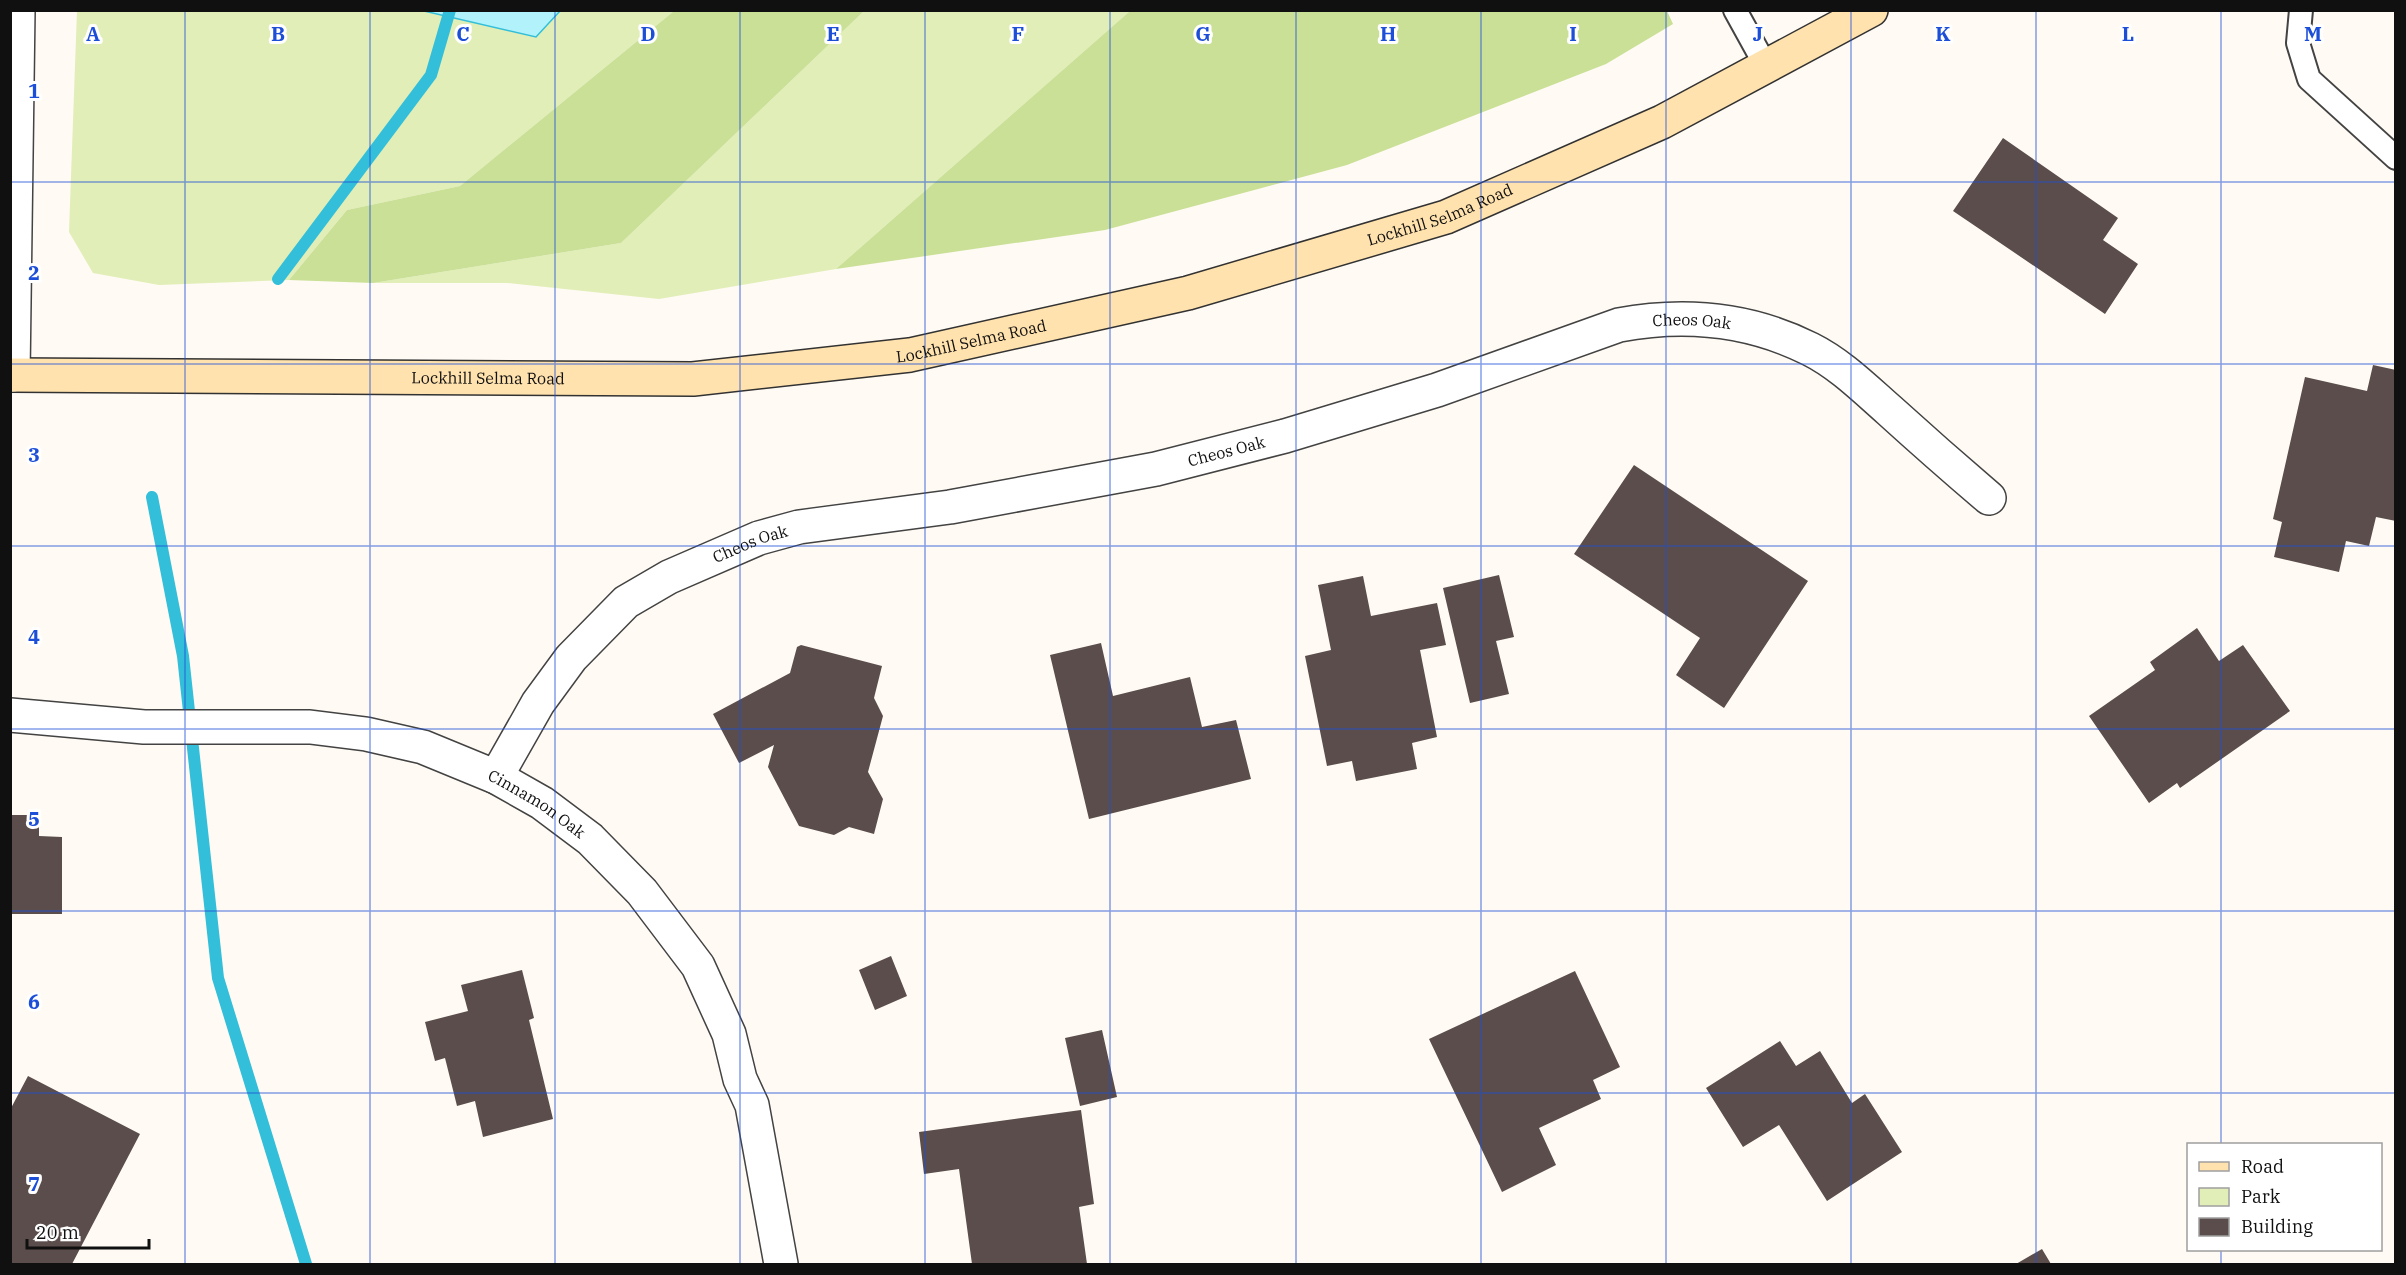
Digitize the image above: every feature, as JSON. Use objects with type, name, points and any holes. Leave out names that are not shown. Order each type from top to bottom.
[{"type":"main road","name":"Lockhill Selma Road","points":[[12,375],[693,378],[910,355],[1188,293],[1446,217],[1662,122],[1767,68],[1871,10]]},
{"type":"street","points":[[12,375],[18,10]]},
{"type":"street","name":"Cheos Oak","points":[[496,777],[538,703],[571,658],[626,602],[669,577],[759,537],[799,527],[950,507],[1156,469],[1285,436],[1437,390],[1619,325],[1639,321],[1708,319],[1757,328],[1810,349],[1843,370],[1989,498]]},
{"type":"street","name":"Cinnamon Oak","points":[[10,715],[163,727],[310,726],[366,734],[423,747],[496,777],[542,803],[590,839],[642,892],[698,966],[729,1034],[740,1079],[752,1106],[781,1264]]},
{"type":"lane","points":[[1735,10],[1767,68]]},
{"type":"lane","points":[[2301,10],[2298,43],[2309,79],[2396,158]]},
{"type":"green space","points":[[77,11],[674,11],[460,186],[347,210],[289,280],[159,285],[93,273],[69,232]]},
{"type":"green space","points":[[674,11],[864,11],[621,243],[373,283],[289,280],[347,210],[460,186]]},
{"type":"green space","points":[[864,11],[1130,11],[836,269],[659,299],[508,283],[373,283],[621,243]]},
{"type":"green space","points":[[1130,11],[1667,11],[1673,24],[1606,64],[1347,165],[1105,230],[836,269]]},
{"type":"water","points":[[424,11],[560,11],[536,37]]},
{"type":"building","points":[[2003,138],[2118,218],[2103,240],[2138,264],[2105,314],[1953,211]]},
{"type":"building","points":[[2373,365],[2396,370],[2396,521],[2376,517],[2369,546],[2346,541],[2339,572],[2274,557],[2282,522],[2273,519],[2305,377],[2367,391]]},
{"type":"building","points":[[1634,465],[1808,581],[1724,708],[1676,675],[1700,638],[1574,554]]},
{"type":"building","points":[[1499,575],[1514,637],[1496,641],[1509,694],[1470,703],[1443,588]]},
{"type":"building","points":[[1363,576],[1371,616],[1437,603],[1446,645],[1420,650],[1437,737],[1412,743],[1417,769],[1356,781],[1352,761],[1327,766],[1305,656],[1331,650],[1318,585]]},
{"type":"building","points":[[2197,628],[2219,661],[2243,645],[2290,711],[2180,788],[2177,783],[2149,803],[2089,716],[2155,670],[2150,662]]},
{"type":"building","points":[[1101,643],[1113,696],[1190,677],[1202,727],[1236,720],[1251,779],[1089,819],[1050,655]]},
{"type":"building","points":[[801,645],[882,666],[874,698],[883,716],[868,772],[883,799],[874,834],[849,827],[834,835],[799,826],[768,767],[774,745],[739,763],[713,714],[790,673],[797,647]]},
{"type":"building","points":[[10,815],[39,815],[39,836],[62,837],[62,914],[10,914]]},
{"type":"building","points":[[891,956],[907,996],[875,1010],[859,970]]},
{"type":"building","points":[[522,970],[534,1018],[529,1020],[553,1119],[483,1137],[475,1101],[457,1106],[445,1058],[435,1061],[425,1022],[468,1011],[461,985]]},
{"type":"building","points":[[1575,971],[1620,1067],[1593,1080],[1601,1099],[1539,1128],[1556,1165],[1502,1192],[1429,1039]]},
{"type":"building","points":[[1102,1030],[1117,1097],[1080,1106],[1065,1038]]},
{"type":"building","points":[[1780,1041],[1796,1066],[1820,1051],[1852,1103],[1865,1094],[1902,1152],[1827,1201],[1779,1125],[1743,1147],[1706,1088]]},
{"type":"building","points":[[28,1076],[140,1134],[72,1264],[10,1264],[10,1110]]},
{"type":"building","points":[[1081,1110],[1094,1204],[1079,1207],[1087,1264],[972,1264],[959,1169],[924,1174],[919,1132]]},
{"type":"building","points":[[2042,1249],[2051,1264],[2016,1264]]},
{"type":"waterway","points":[[278,279],[431,75],[450,10]]},
{"type":"waterway","points":[[152,497],[183,656],[218,978],[306,1264]]}]
